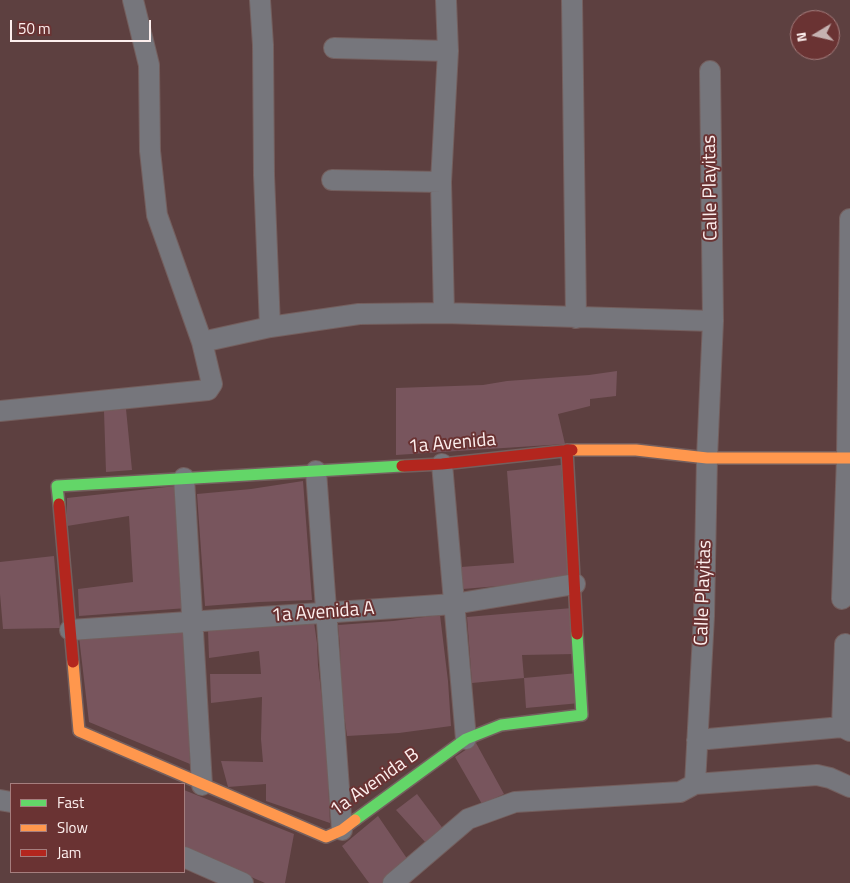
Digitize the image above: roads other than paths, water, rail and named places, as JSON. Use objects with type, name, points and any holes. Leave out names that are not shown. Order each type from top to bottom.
[{"type":"street","points":[[0,411],[208,390],[212,384],[202,342],[157,215],[150,151],[149,66],[133,0]]},
{"type":"street","points":[[260,0],[263,45],[264,175],[270,327]]},
{"type":"street","points":[[444,313],[441,182],[448,51],[446,0]]},
{"type":"street","points":[[572,0],[576,318]]},
{"type":"street","points":[[334,48],[448,51]]},
{"type":"street","name":"Calle Playitas","points":[[695,784],[704,616],[707,458],[713,321],[710,71]]},
{"type":"street","points":[[332,180],[441,182]]},
{"type":"street","points":[[842,599],[848,458],[850,219]]},
{"type":"street","points":[[202,342],[270,327],[359,314],[444,313],[713,321]]},
{"type":"street","points":[[567,450],[575,584]]},
{"type":"street","name":"1a Avenida","points":[[70,630],[57,486],[442,464],[567,450],[636,450],[707,458],[848,458]]},
{"type":"street","points":[[442,464],[466,739]]},
{"type":"street","points":[[316,471],[342,830]]},
{"type":"street","points":[[184,478],[202,784]]},
{"type":"street","name":"1a Avenida A","points":[[70,630],[192,620],[325,614],[454,604],[575,584]]},
{"type":"street","name":"1a Avenida B","points":[[70,630],[79,731],[326,837],[342,830],[466,739],[501,726],[582,715],[575,584]]},
{"type":"street","points":[[697,740],[846,729],[845,644]]},
{"type":"street","points":[[393,883],[468,819],[515,802],[680,792],[695,784],[816,775],[850,786]]},
{"type":"street","points":[[185,858],[243,883]]}]
